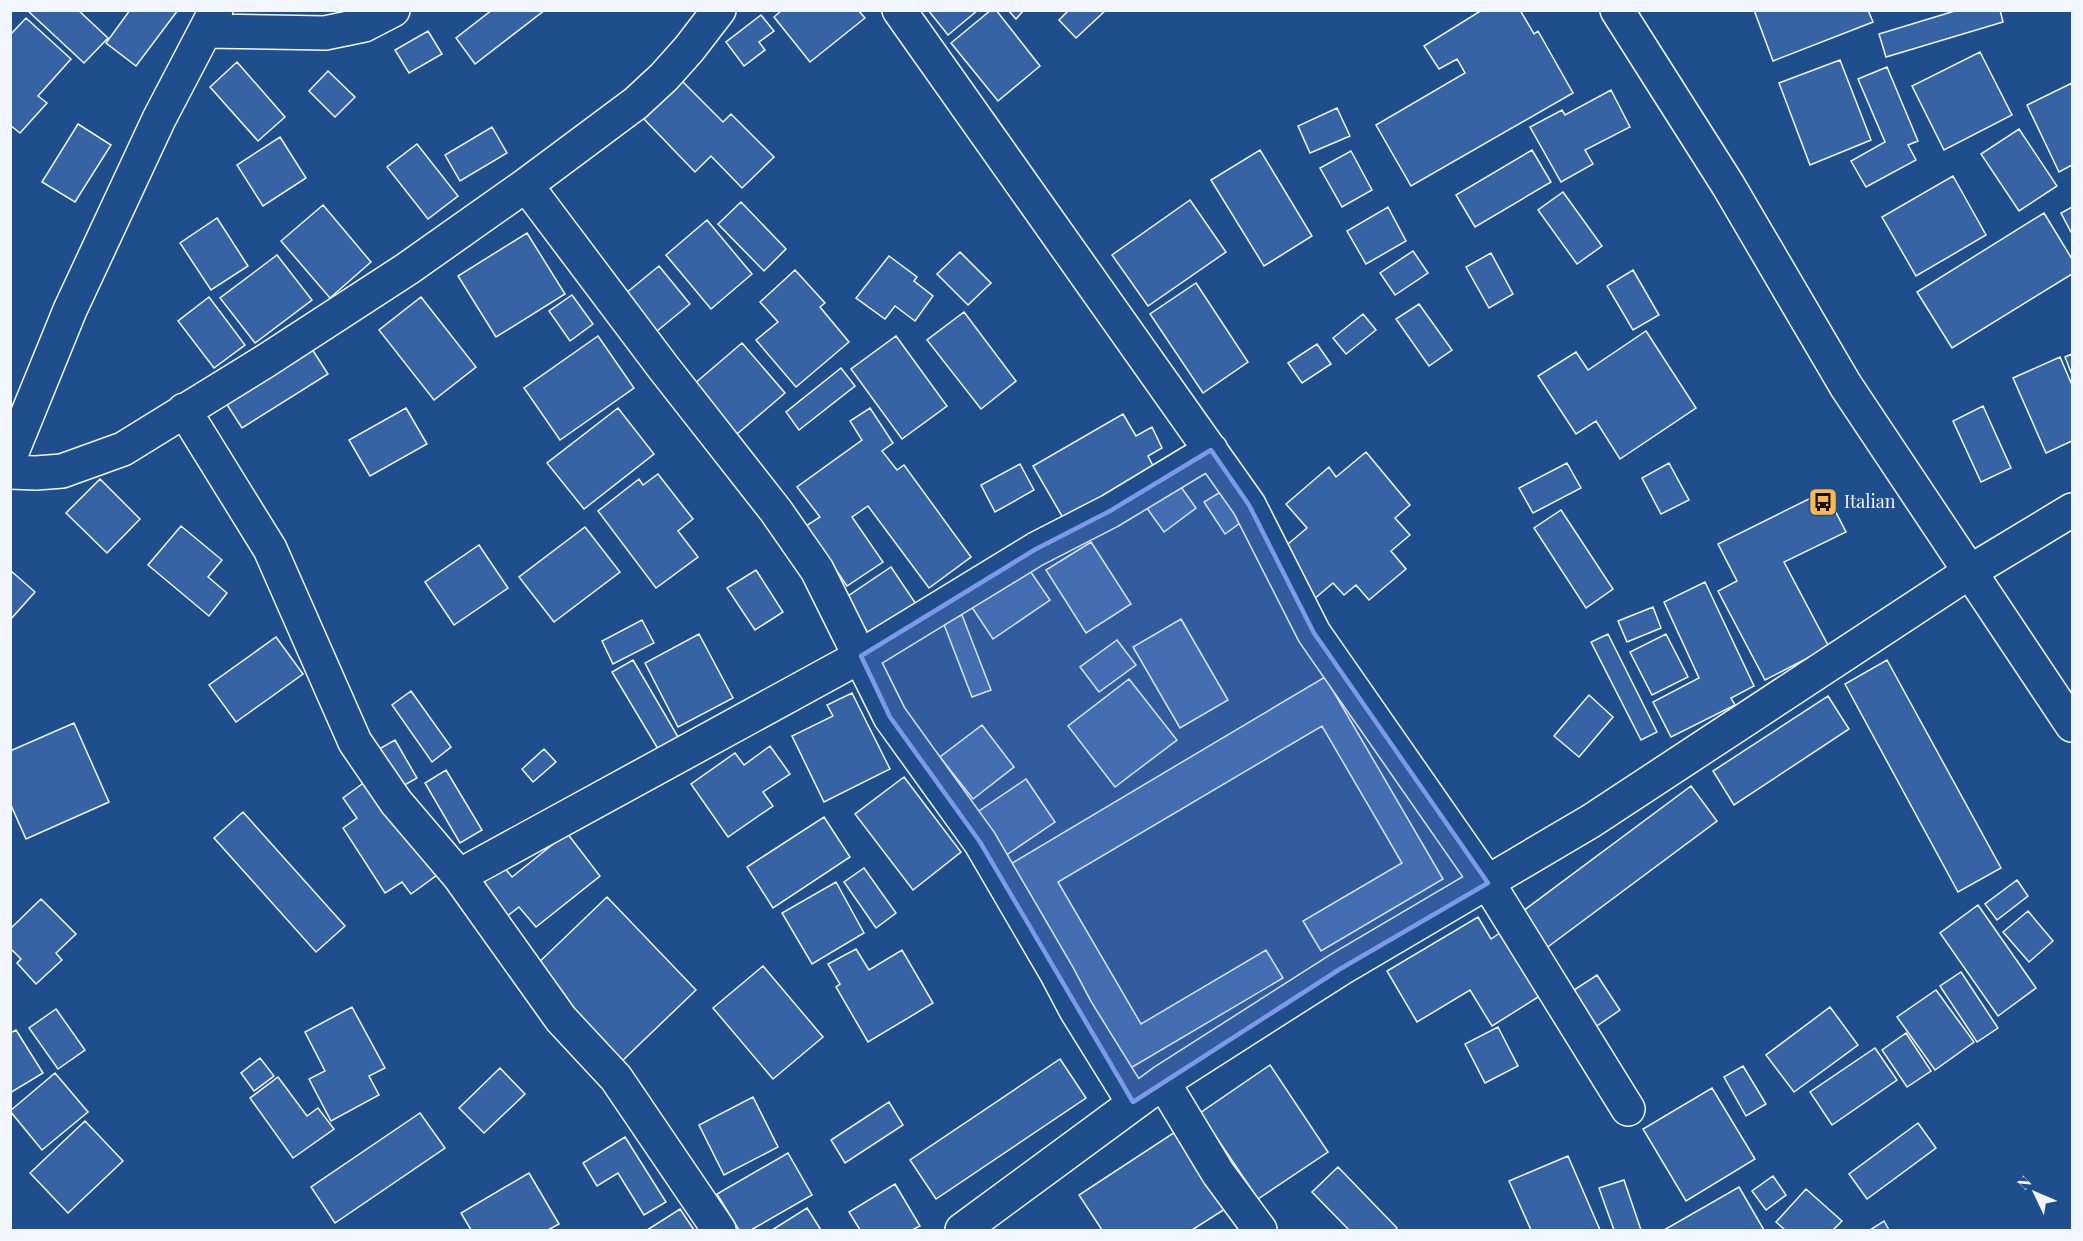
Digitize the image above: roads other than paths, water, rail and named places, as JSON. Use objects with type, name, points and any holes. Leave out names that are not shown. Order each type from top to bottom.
[{"type":"street","points":[[10,457],[70,310],[159,119],[211,21],[325,33],[364,25],[393,10]]},
{"type":"street","points":[[10,472],[62,471],[123,449],[407,269],[526,185],[636,103],[689,49],[719,10]]},
{"type":"street","points":[[899,10],[1249,505],[1314,633],[1488,883],[1628,1109]]},
{"type":"street","points":[[1617,10],[1728,185],[1846,386],[2073,725]]},
{"type":"street","points":[[526,185],[663,367],[776,511],[817,570],[890,717],[980,842],[1076,1010],[1133,1102]]},
{"type":"street","points":[[184,411],[270,549],[355,742],[396,802],[459,876],[561,1019],[616,1078],[719,1230]]},
{"type":"street","points":[[459,876],[861,656],[1035,549],[1110,511],[1211,450]]},
{"type":"street","points":[[962,1230],[1163,1082],[1340,969],[1488,883],[1668,772],[1971,571],[2073,510]]},
{"type":"street","points":[[1163,1082],[1218,1173],[1260,1230]]},
{"type":"place","name":"Italian","points":[[1823,502]]}]
